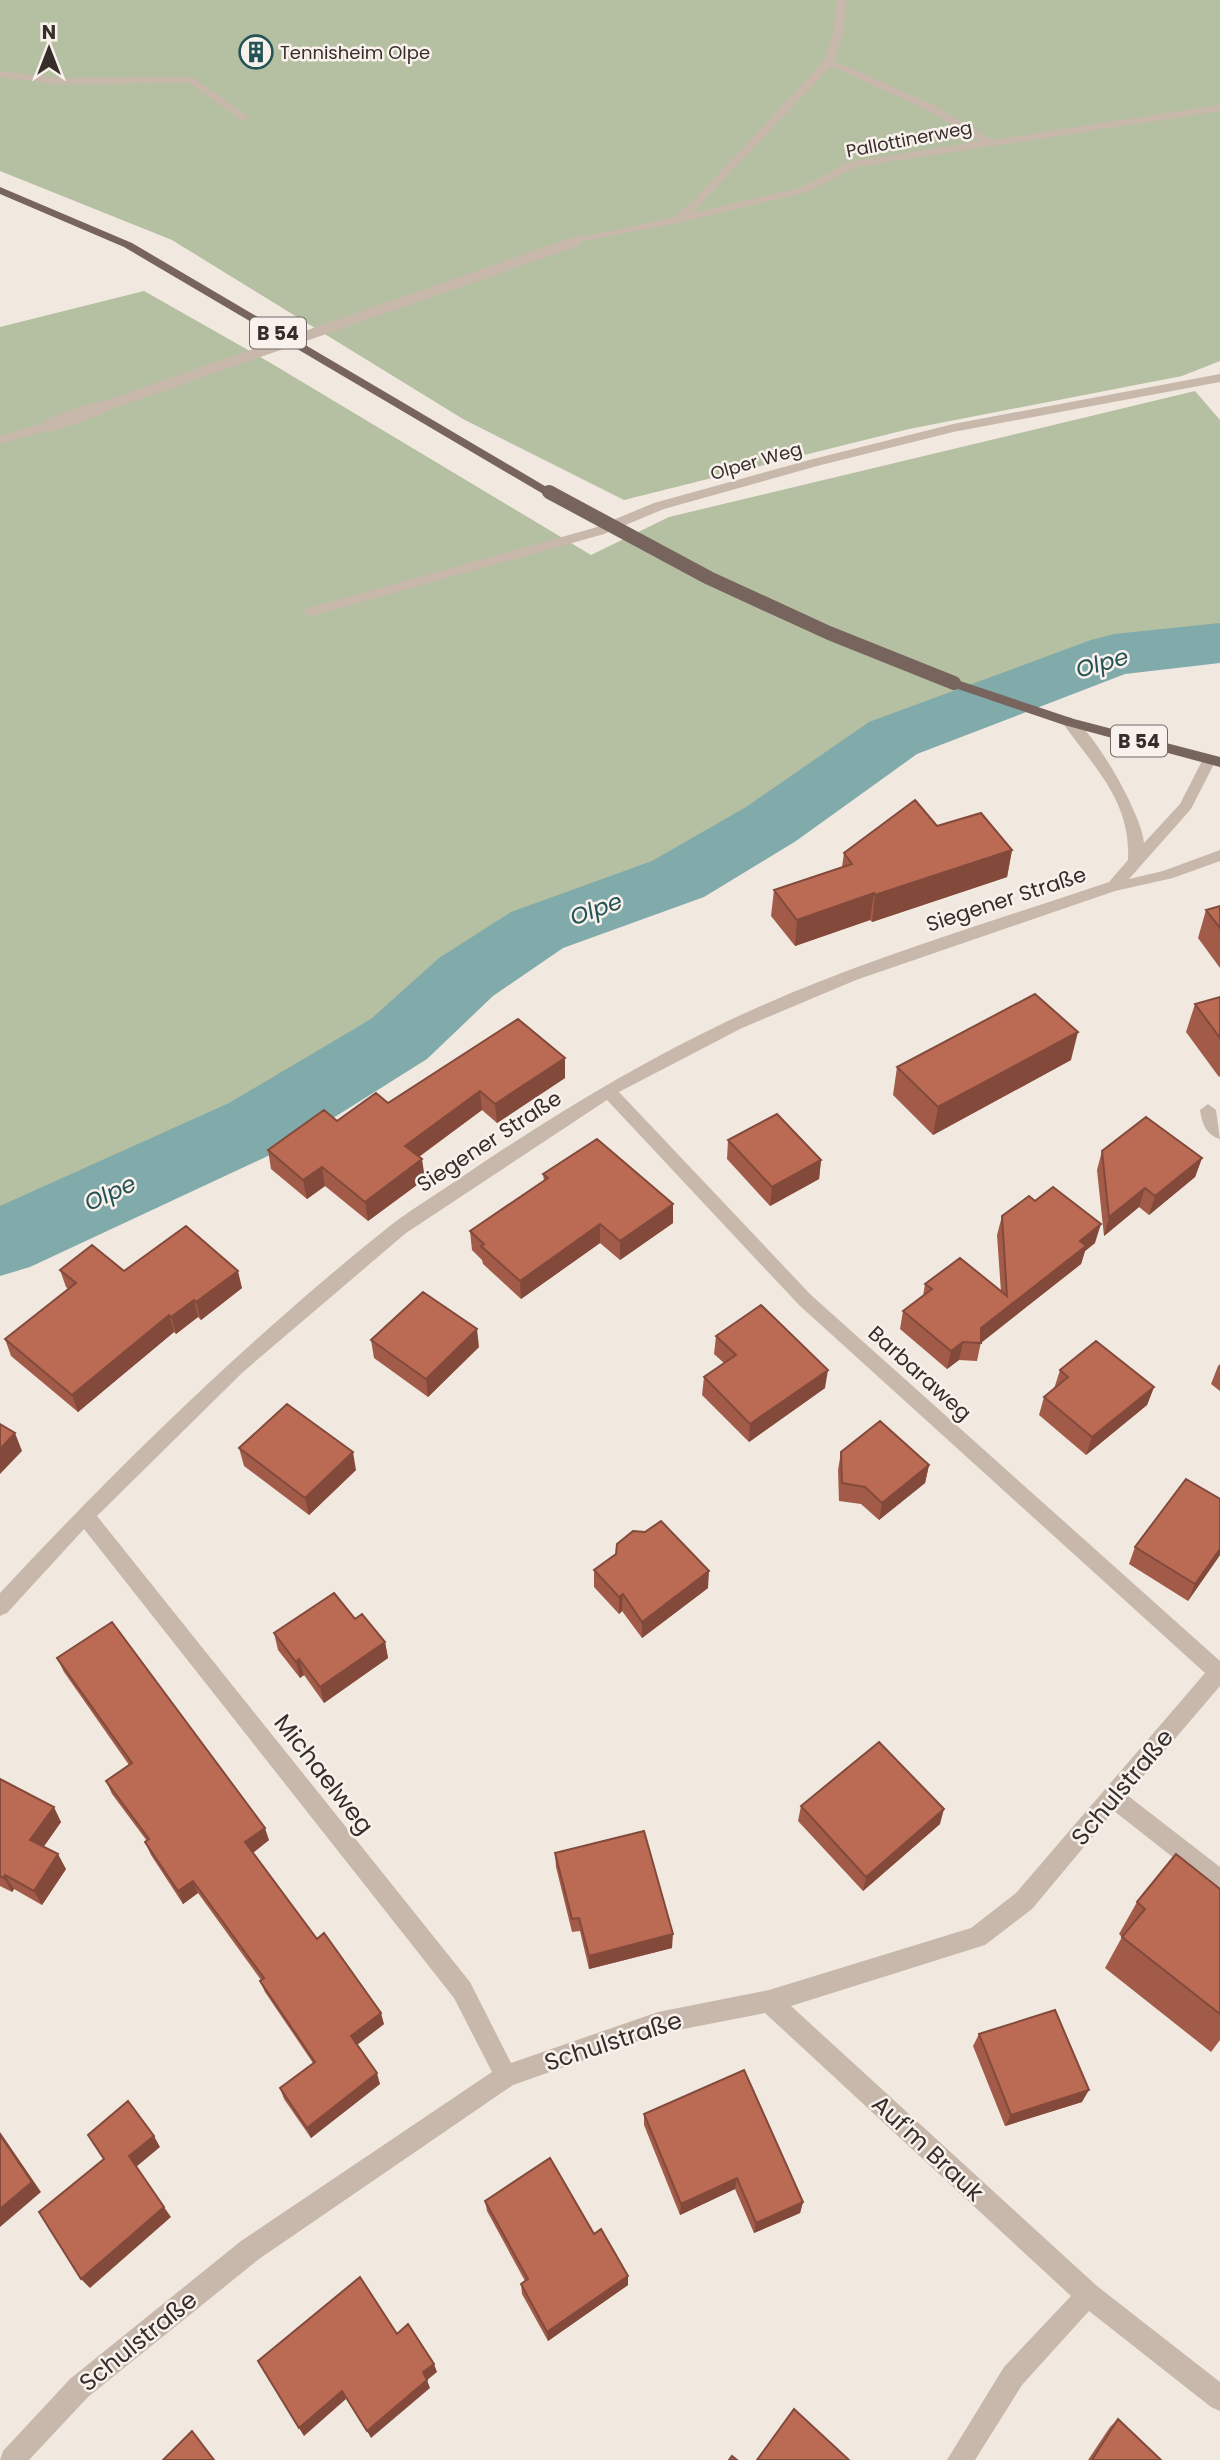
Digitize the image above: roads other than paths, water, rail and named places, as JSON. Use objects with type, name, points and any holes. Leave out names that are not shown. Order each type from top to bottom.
[{"type":"main road","name":"B 54","points":[[0,190],[128,245],[549,492],[709,578],[829,632],[954,683],[1069,722],[1214,761]]},
{"type":"street","points":[[678,220],[829,62],[838,34],[842,0]]},
{"type":"street","name":"Pallottinerweg","points":[[829,62],[921,102],[988,142]]},
{"type":"street","points":[[0,74],[58,81],[191,80],[246,118]]},
{"type":"street","name":"Pallottinerweg","points":[[0,440],[51,425],[577,241],[803,190],[853,164],[1220,108]]},
{"type":"street","name":"Olper Weg","points":[[310,612],[599,531],[659,506],[817,462],[953,428],[1220,378]]},
{"type":"street","points":[[1069,722],[1106,769],[1126,807],[1136,831],[1136,861]]},
{"type":"street","name":"Siegener Straße","points":[[1114,886],[1186,806],[1214,761]]},
{"type":"street","name":"Siegener Straße","points":[[0,1607],[85,1515],[236,1367],[400,1227],[608,1091],[736,1024],[849,976],[1114,886],[1144,883],[1220,855]]},
{"type":"street","name":"Barbaraweg","points":[[608,1091],[805,1300],[1219,1672]]},
{"type":"street","points":[[1208,1110],[1210,1123],[1220,1133]]},
{"type":"street","name":"Michaelweg","points":[[85,1515],[462,1990],[506,2076]]},
{"type":"street","name":"Schulstraße","points":[[12,2460],[79,2388],[250,2250],[506,2076],[658,2023],[769,2001],[977,1937],[1024,1901],[1219,1672]]},
{"type":"street","points":[[1114,1798],[1220,1880]]},
{"type":"street","name":"Auf'm Brauk","points":[[769,2001],[1088,2295],[1220,2398]]},
{"type":"street","points":[[960,2460],[1013,2376],[1088,2295]]},
{"type":"waterway","name":"Olpe","points":[[0,1243],[258,1125],[399,1039],[466,977],[537,930],[678,879],[771,824],[893,738],[1114,655],[1220,643]]},
{"type":"place","name":"Tennisheim Olpe","points":[[256,52]]}]
